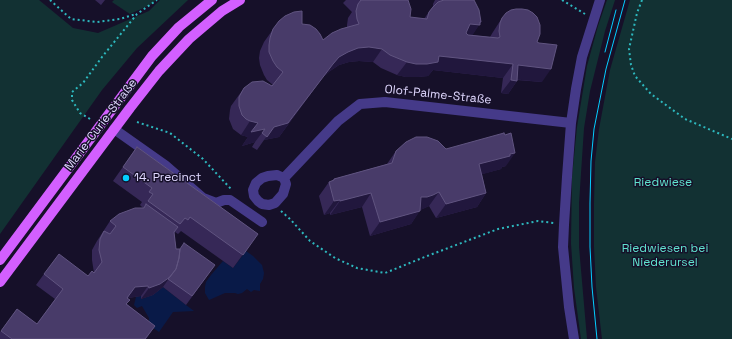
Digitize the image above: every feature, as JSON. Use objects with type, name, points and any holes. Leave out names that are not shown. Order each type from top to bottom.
[{"type":"main road","name":"Marie-Curie-Straße","points":[[0,260],[152,56],[179,27],[212,0]]},
{"type":"main road","name":"Marie-Curie-Straße","points":[[0,282],[159,71],[189,39],[222,11],[240,0]]},
{"type":"street","points":[[574,339],[569,307],[564,246],[567,177],[576,89],[582,57],[600,0]]},
{"type":"street","name":"Olof-Palme-Straße","points":[[284,178],[338,121],[360,104],[385,102],[572,123]]},
{"type":"street","points":[[114,130],[165,165],[203,198],[216,203],[224,200],[230,200],[262,222]]},
{"type":"path","points":[[50,0],[71,18],[97,22],[120,19],[137,14]]},
{"type":"path","points":[[90,119],[80,113],[72,100],[72,92],[83,83],[137,14],[157,0]]},
{"type":"path","points":[[562,0],[588,16]]},
{"type":"path","points":[[642,0],[637,13],[629,49],[631,65],[635,76],[651,94],[685,120],[732,139]]},
{"type":"path","points":[[137,122],[170,132],[203,159],[235,192]]},
{"type":"path","points":[[280,210],[310,241],[335,258],[357,268],[385,273],[498,229],[538,221],[559,224]]},
{"type":"green space","points":[[0,0],[39,0],[73,28],[98,33],[149,11],[160,0],[188,0],[137,48],[102,90],[0,234]]},
{"type":"green space","points":[[114,0],[156,0],[150,5],[130,14],[112,2]]},
{"type":"green space","points":[[607,0],[615,0],[605,31],[590,91],[584,128],[579,203],[579,247],[587,339],[581,339],[574,288],[571,243],[572,177],[577,127],[587,66]]},
{"type":"green space","name":"Riedwiese","points":[[630,0],[732,0],[732,339],[602,339],[596,287],[594,247],[595,162],[599,129],[610,70]]},
{"type":"water","points":[[246,251],[262,265],[264,273],[260,284],[260,291],[254,290],[251,292],[247,289],[242,293],[225,293],[209,300],[205,293],[205,287],[206,282],[211,275],[223,261],[233,268]]},
{"type":"water","points":[[163,287],[194,311],[173,312],[159,332],[149,325],[149,318],[142,306],[137,308],[134,305],[136,297],[141,296],[142,299],[152,295]]},
{"type":"building","points":[[361,0],[408,0],[411,9],[410,17],[427,19],[429,12],[438,2],[444,0],[474,0],[479,10],[481,22],[480,25],[470,24],[466,33],[468,35],[498,38],[500,37],[500,23],[506,13],[516,9],[528,10],[537,17],[540,25],[540,34],[537,42],[557,45],[551,69],[518,65],[517,81],[511,80],[513,64],[439,56],[438,62],[416,64],[390,55],[382,49],[369,47],[358,48],[339,57],[288,123],[274,127],[267,137],[262,133],[265,129],[251,132],[258,123],[246,119],[242,115],[239,106],[239,97],[244,88],[252,82],[263,81],[272,86],[283,72],[277,67],[269,52],[270,38],[273,29],[279,21],[285,16],[294,12],[302,11],[302,24],[310,25],[316,29],[323,40],[332,33],[341,29],[359,24],[356,11]]},
{"type":"building","points":[[504,133],[505,135],[511,133],[515,153],[510,154],[510,156],[479,164],[486,193],[446,204],[439,192],[427,197],[421,197],[420,211],[380,222],[371,193],[340,201],[334,201],[329,182],[334,179],[392,163],[396,151],[406,142],[416,137],[427,137],[438,141],[446,149]]},
{"type":"building","points":[[137,147],[258,234],[243,255],[190,217],[188,220],[185,218],[180,224],[148,201],[153,194],[149,192],[152,188],[123,167]]},
{"type":"building","points":[[146,204],[178,227],[174,232],[176,249],[180,249],[176,269],[170,277],[160,284],[149,288],[148,286],[135,287],[127,298],[130,300],[126,304],[155,326],[145,339],[12,339],[1,331],[17,309],[37,324],[63,289],[44,274],[59,254],[88,276],[92,271],[94,273],[102,262],[99,250],[100,239],[104,231],[110,234],[116,226],[110,221],[119,214],[135,208],[144,208]]},
{"type":"building","points":[[184,243],[215,265],[192,296],[168,279],[176,269],[180,249]]},
{"type":"tram line","points":[[597,339],[590,247],[591,161],[594,129],[606,69],[625,0]]},
{"type":"tram line","points":[[605,52],[616,10]]},
{"type":"place","name":"14. Precinct","points":[[126,178]]},
{"type":"park label","name":"Riedwiesen bei Niederursel","points":[[665,256]]}]
